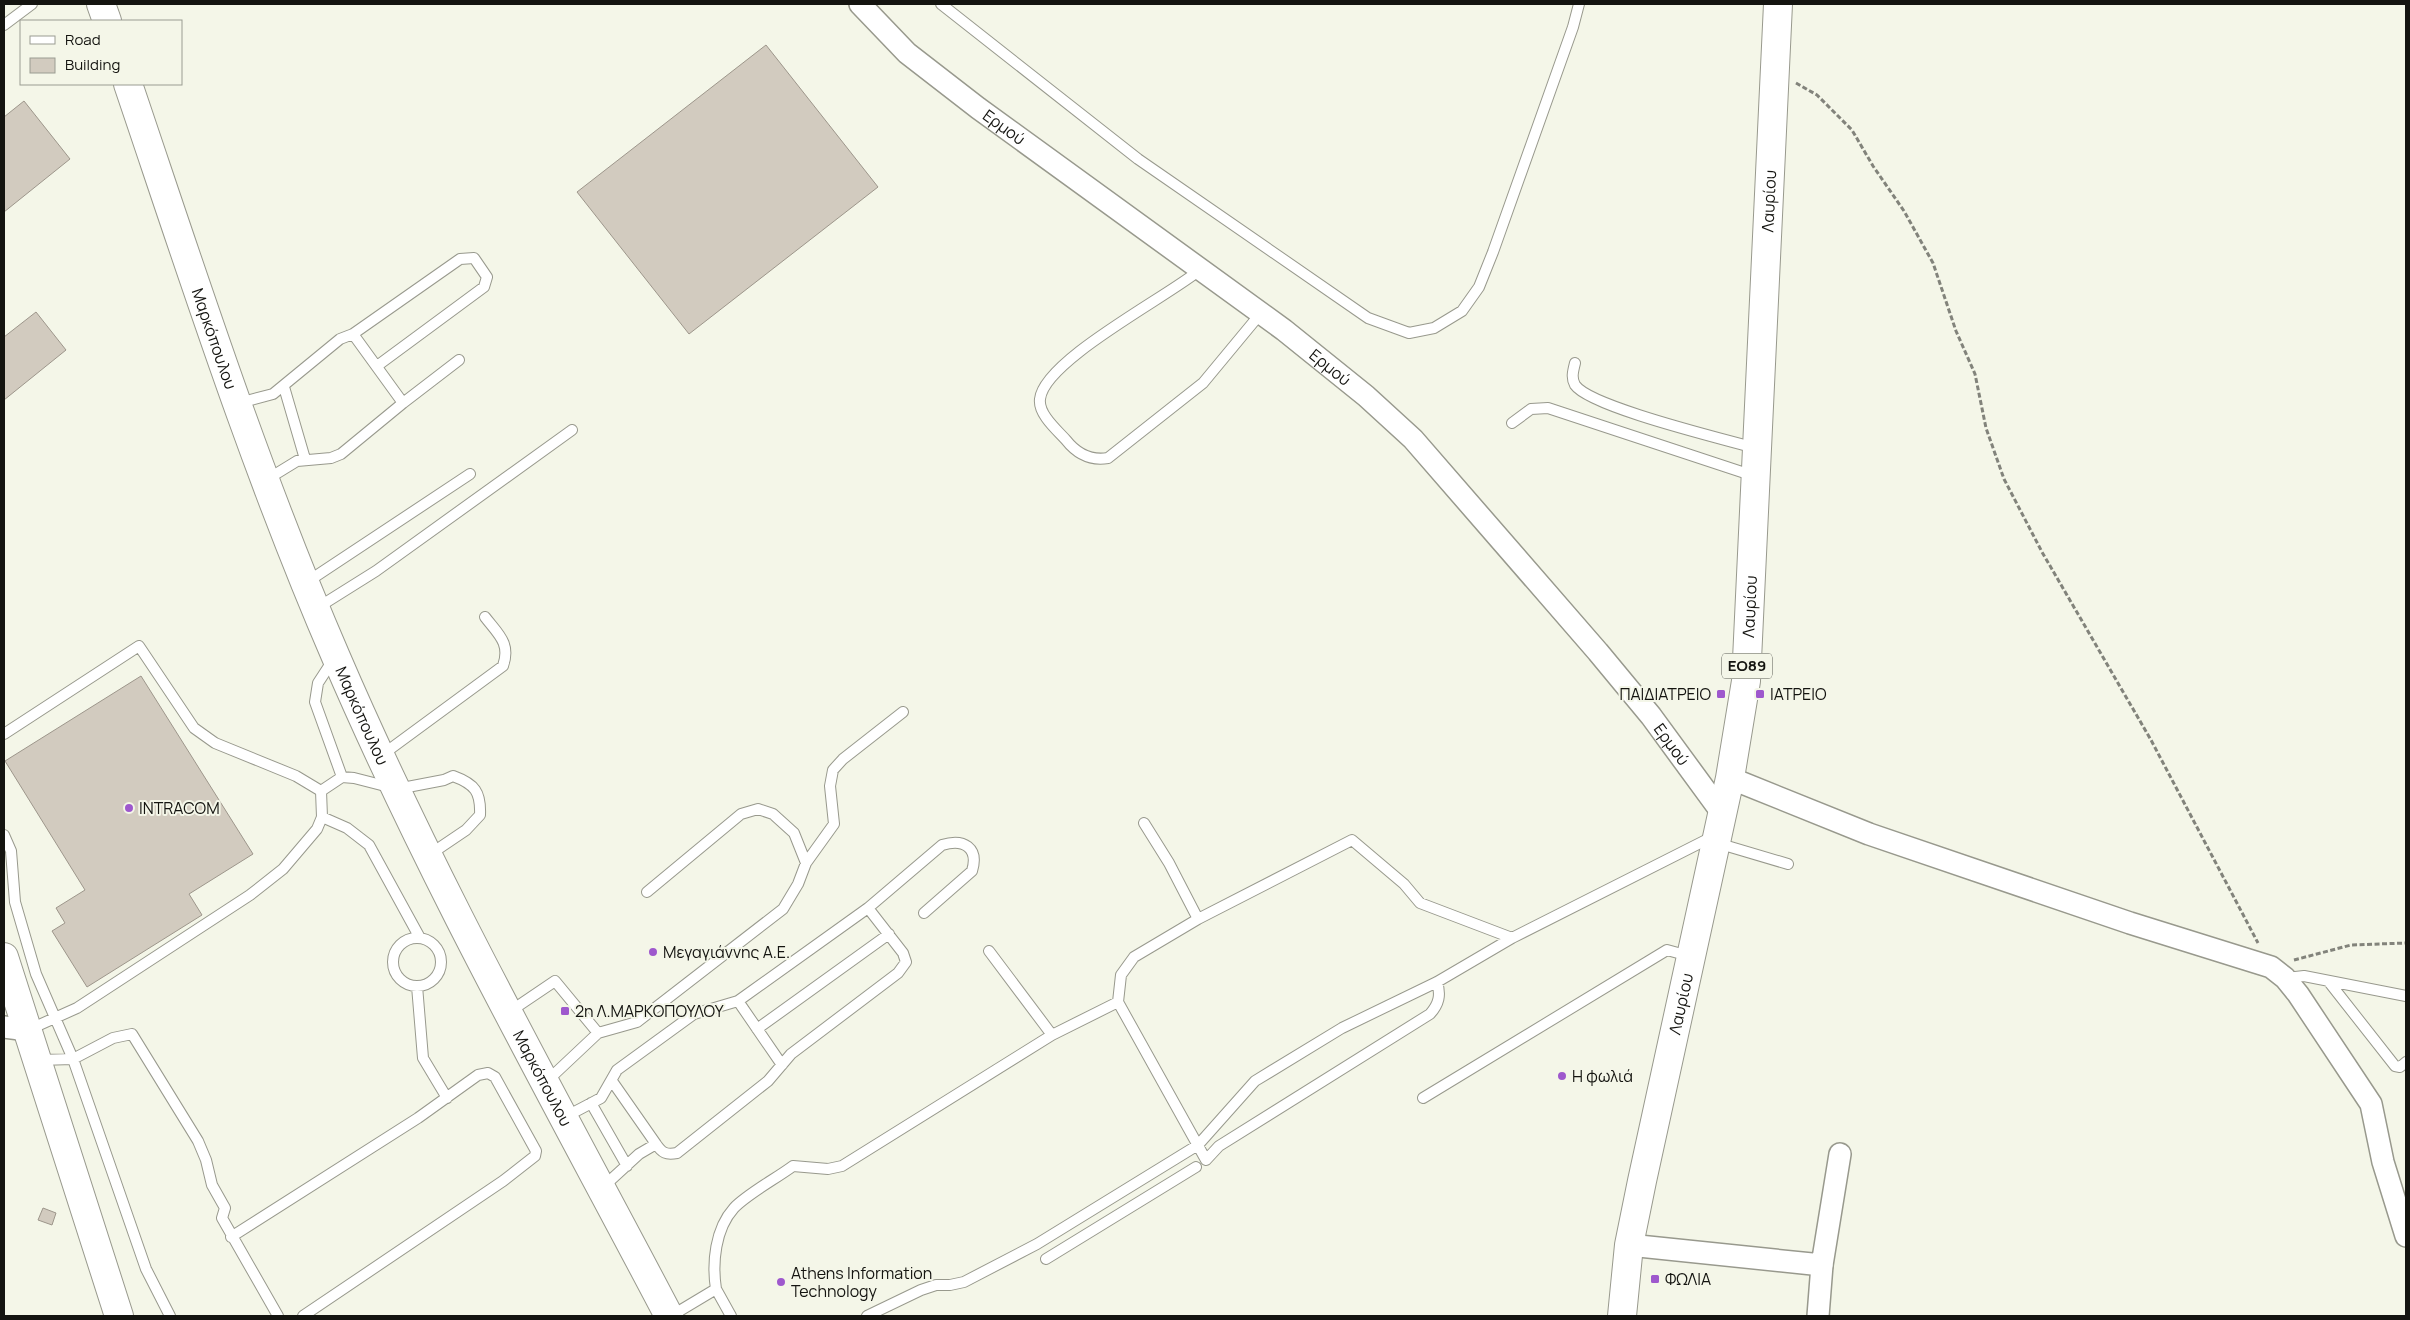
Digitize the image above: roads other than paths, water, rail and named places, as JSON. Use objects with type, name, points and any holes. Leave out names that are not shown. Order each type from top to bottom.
[{"type":"main road","points":[[101,4],[107,20]]},
{"type":"main road","name":"Λαυρίου","points":[[1622,1316],[1629,1245],[1657,1105],[1730,778],[1746,681],[1778,4]]},
{"type":"main road","name":"Μαρκόπουλου","points":[[128,85],[235,404],[335,657],[429,856],[509,1012],[670,1316]]},
{"type":"main road","points":[[4,957],[16,1028],[39,1060],[119,1316]]},
{"type":"street","name":"Ερμού","points":[[860,4],[906,53],[1038,152],[1261,313],[1366,396],[1412,439],[1598,652],[1651,716],[1719,830]]},
{"type":"street","points":[[1730,778],[1869,834],[2130,924],[2278,972],[2371,1104],[2383,1162],[2406,1236]]},
{"type":"street","points":[[1818,1316],[1822,1265],[1840,1154]]},
{"type":"street","points":[[1629,1245],[1822,1265]]},
{"type":"lane","points":[[4,25],[32,4]]},
{"type":"lane","points":[[941,4],[1138,159],[1368,318],[1409,333],[1434,328],[1462,311],[1479,286],[1493,252],[1573,27],[1579,4]]},
{"type":"lane","points":[[235,404],[273,394],[340,340],[353,334],[460,258],[474,258],[487,276],[484,287],[377,366]]},
{"type":"lane","points":[[1202,269],[1094,339],[1052,376],[1044,386],[1040,399],[1041,409],[1074,451],[1098,460],[1108,458],[1203,383],[1261,313]]},
{"type":"lane","points":[[353,334],[403,403]]},
{"type":"lane","points":[[266,480],[297,461],[331,458],[341,454],[459,360]]},
{"type":"lane","points":[[1575,363],[1572,379],[1576,387],[1590,396],[1660,422],[1756,448]]},
{"type":"lane","points":[[284,387],[305,459]]},
{"type":"lane","points":[[1512,423],[1531,409],[1548,408],[1755,476]]},
{"type":"lane","points":[[316,609],[376,570],[572,430]]},
{"type":"lane","points":[[306,582],[470,474]]},
{"type":"lane","points":[[382,755],[504,666],[508,654],[504,643],[485,617]]},
{"type":"lane","points":[[4,734],[138,646],[194,728],[215,743],[296,776],[321,791]]},
{"type":"lane","points":[[335,657],[318,683],[315,702],[342,777]]},
{"type":"lane","points":[[546,1082],[598,1033],[637,1022],[783,909],[798,884],[806,863],[834,824],[830,786],[833,770],[843,759],[903,712]]},
{"type":"lane","points":[[321,791],[342,777],[354,778],[397,789],[444,780],[453,776],[468,781],[481,798],[480,815],[466,830],[429,856]]},
{"type":"lane","points":[[16,1028],[57,1018],[77,1008],[250,895],[283,869],[317,829],[322,817],[321,791]]},
{"type":"lane","points":[[647,892],[741,814],[758,809],[773,814],[794,833],[806,863]]},
{"type":"lane","points":[[322,817],[347,828],[369,844],[420,938],[434,946],[440,960],[437,975],[431,981],[417,986],[409,984],[397,975],[393,960],[395,953],[405,941],[420,938]]},
{"type":"lane","points":[[1144,823],[1169,863],[1198,919]]},
{"type":"lane","points":[[867,1316],[921,1290],[936,1285],[950,1286],[964,1282],[1037,1244],[1198,1145],[1255,1081],[1342,1028],[1438,982],[1512,938],[1719,830],[1788,864]]},
{"type":"lane","points":[[4,835],[11,851],[16,902],[36,974],[57,1018],[73,1059],[146,1269],[170,1316]]},
{"type":"lane","points":[[1438,982],[1440,997],[1436,1007],[1430,1014],[1219,1146],[1206,1160],[1118,1002],[1121,975],[1134,957],[1198,919],[1352,840],[1404,884],[1420,903],[1512,938]]},
{"type":"lane","points":[[565,1117],[601,1098],[617,1070],[694,1014],[738,1001],[868,908],[942,845],[954,841],[961,842],[970,848],[975,862],[972,871],[924,913]]},
{"type":"lane","points":[[612,1081],[662,1152],[677,1153],[768,1081],[791,1054],[898,973],[906,962],[903,953],[868,908]]},
{"type":"lane","points":[[757,1029],[888,934]]},
{"type":"lane","points":[[1423,1098],[1667,950],[1690,956]]},
{"type":"lane","points":[[989,951],[1052,1036]]},
{"type":"lane","points":[[2278,972],[2406,996]]},
{"type":"lane","points":[[509,1012],[555,981],[598,1033]]},
{"type":"lane","points":[[2329,982],[2394,1066],[2400,1067],[2406,1062]]},
{"type":"lane","points":[[417,986],[422,1058],[447,1098]]},
{"type":"lane","points":[[738,1001],[782,1065]]},
{"type":"lane","points":[[731,1316],[716,1289],[715,1257],[718,1240],[724,1224],[734,1208],[793,1166],[828,1169],[842,1166],[1052,1036],[1118,1002]]},
{"type":"lane","points":[[39,1060],[73,1059],[113,1038],[132,1034],[198,1141],[206,1160],[212,1185],[225,1208],[222,1218],[231,1237],[278,1316]]},
{"type":"lane","points":[[231,1237],[310,1188],[447,1098],[478,1075],[488,1073],[495,1076],[536,1151],[535,1156],[503,1181],[304,1316]]},
{"type":"lane","points":[[591,1103],[627,1166]]},
{"type":"lane","points":[[602,1188],[639,1154],[656,1144]]},
{"type":"lane","points":[[1046,1259],[1196,1167]]},
{"type":"lane","points":[[1097,1207],[1107,1223]]},
{"type":"lane","points":[[670,1316],[716,1289]]},
{"type":"place","name":"ΠΑΙΔΙΑΤΡΕΙΟ","points":[[1721,694]]},
{"type":"place","name":"ΙΑΤΡΕΙΟ","points":[[1760,694]]},
{"type":"place","name":"INTRACOM","points":[[129,808]]},
{"type":"place","name":"Μεγαγιάννης Α.Ε.","points":[[653,952]]},
{"type":"place","name":"2η Λ.ΜΑΡΚΟΠΟΥΛΟΥ","points":[[565,1011]]},
{"type":"place","name":"Η φωλιά","points":[[1562,1076]]},
{"type":"place","name":"ΦΩΛΙΑ","points":[[1655,1279]]},
{"type":"place","name":"Athens Information Technology","points":[[781,1282]]}]
